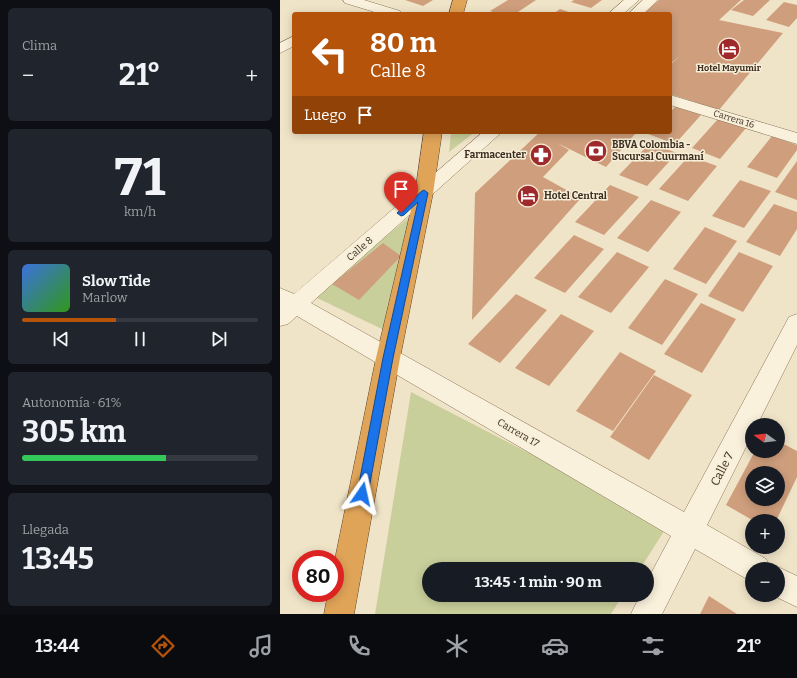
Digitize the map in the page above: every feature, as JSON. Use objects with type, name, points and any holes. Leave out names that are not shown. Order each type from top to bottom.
[{"type":"highway","points":[[457,12],[460,0]]},
{"type":"highway","points":[[339,614],[388,358],[424,193],[433,134]]},
{"type":"street","points":[[617,12],[632,0]]},
{"type":"street","points":[[637,12],[651,0]]},
{"type":"street","points":[[354,3],[388,12]]},
{"type":"street","points":[[280,49],[292,41]]},
{"type":"street","name":"Carrera 16","points":[[672,101],[797,139]]},
{"type":"street","name":"Calle 8","points":[[285,307],[424,193],[491,134]]},
{"type":"street","name":"Carrera 17","points":[[285,307],[388,358],[745,563]]},
{"type":"street","name":"Calle 7","points":[[646,614],[797,323]]},
{"type":"street","points":[[785,586],[797,592]]},
{"type":"green space","points":[[451,134],[472,134],[449,152]]},
{"type":"green space","points":[[412,215],[386,331],[313,296]]},
{"type":"green space","points":[[411,392],[668,525],[644,562],[422,562],[422,602],[619,602],[611,614],[375,614]]},
{"type":"building","points":[[405,0],[433,0],[423,6]]},
{"type":"building","points":[[508,0],[536,0],[518,12],[490,11]]},
{"type":"building","points":[[574,0],[602,0],[591,8],[571,2]]},
{"type":"building","name":"Hotel Mayumir","points":[[659,0],[741,0],[719,20],[783,33],[719,110],[672,95],[672,63],[681,55],[672,62],[672,12],[645,12]]},
{"type":"building","points":[[744,0],[770,0],[753,16],[731,10]]},
{"type":"building","points":[[784,2],[797,5],[797,18],[789,27],[766,20]]},
{"type":"building","points":[[560,9],[569,12],[556,12]]},
{"type":"building","points":[[676,106],[701,115],[675,144],[648,134],[672,134],[672,110]]},
{"type":"building","points":[[718,119],[746,128],[720,159],[692,148]]},
{"type":"building","points":[[538,134],[635,134],[606,167],[557,143],[569,150],[543,177],[581,198],[472,320],[475,193]]},
{"type":"building","points":[[772,136],[797,145],[797,150],[777,178],[747,167]]},
{"type":"building","points":[[650,143],[677,153],[647,186],[619,175]]},
{"type":"building","points":[[689,156],[717,166],[688,201],[659,189]]},
{"type":"building","points":[[797,161],[797,200],[775,192]]},
{"type":"building","points":[[740,180],[771,191],[744,228],[712,216]]},
{"type":"building","points":[[610,185],[639,197],[604,235],[575,222]]},
{"type":"building","points":[[651,200],[681,212],[648,252],[617,238]]},
{"type":"building","points":[[774,204],[797,212],[797,229],[780,256],[746,242]]},
{"type":"building","points":[[705,227],[737,241],[706,284],[673,269]]},
{"type":"building","points":[[574,235],[604,249],[565,293],[534,278]]},
{"type":"building","points":[[383,243],[401,256],[359,300],[332,284]]},
{"type":"building","points":[[617,252],[649,267],[611,313],[578,297]]},
{"type":"building","points":[[739,252],[773,266],[743,312],[708,296]]},
{"type":"building","points":[[665,279],[698,294],[662,345],[628,328]]},
{"type":"building","points":[[516,294],[547,310],[500,363],[468,344]]},
{"type":"building","points":[[701,303],[736,319],[702,373],[664,354]]},
{"type":"building","points":[[561,314],[594,331],[549,386],[515,368]]},
{"type":"building","points":[[620,352],[656,371],[613,431],[576,411]]},
{"type":"building","points":[[654,375],[692,395],[649,460],[610,437]]},
{"type":"building","points":[[785,445],[797,451],[797,477],[785,502],[785,466],[747,466],[751,458],[785,458]]},
{"type":"building","points":[[745,470],[745,506],[783,506],[779,514],[745,514],[745,516],[726,505]]},
{"type":"building","points":[[709,596],[737,614],[700,614]]},
{"type":"place","name":"Hotel Mayumir","points":[[729,49]]},
{"type":"place","name":"BBVA Colombia - Sucursal Cuurmaní","points":[[596,151]]},
{"type":"place","name":"Farmacenter","points":[[541,155]]},
{"type":"place","name":"Hotel Central","points":[[528,196]]},
{"type":"route","points":[[362,494],[388,358],[424,193],[401,213]]}]
